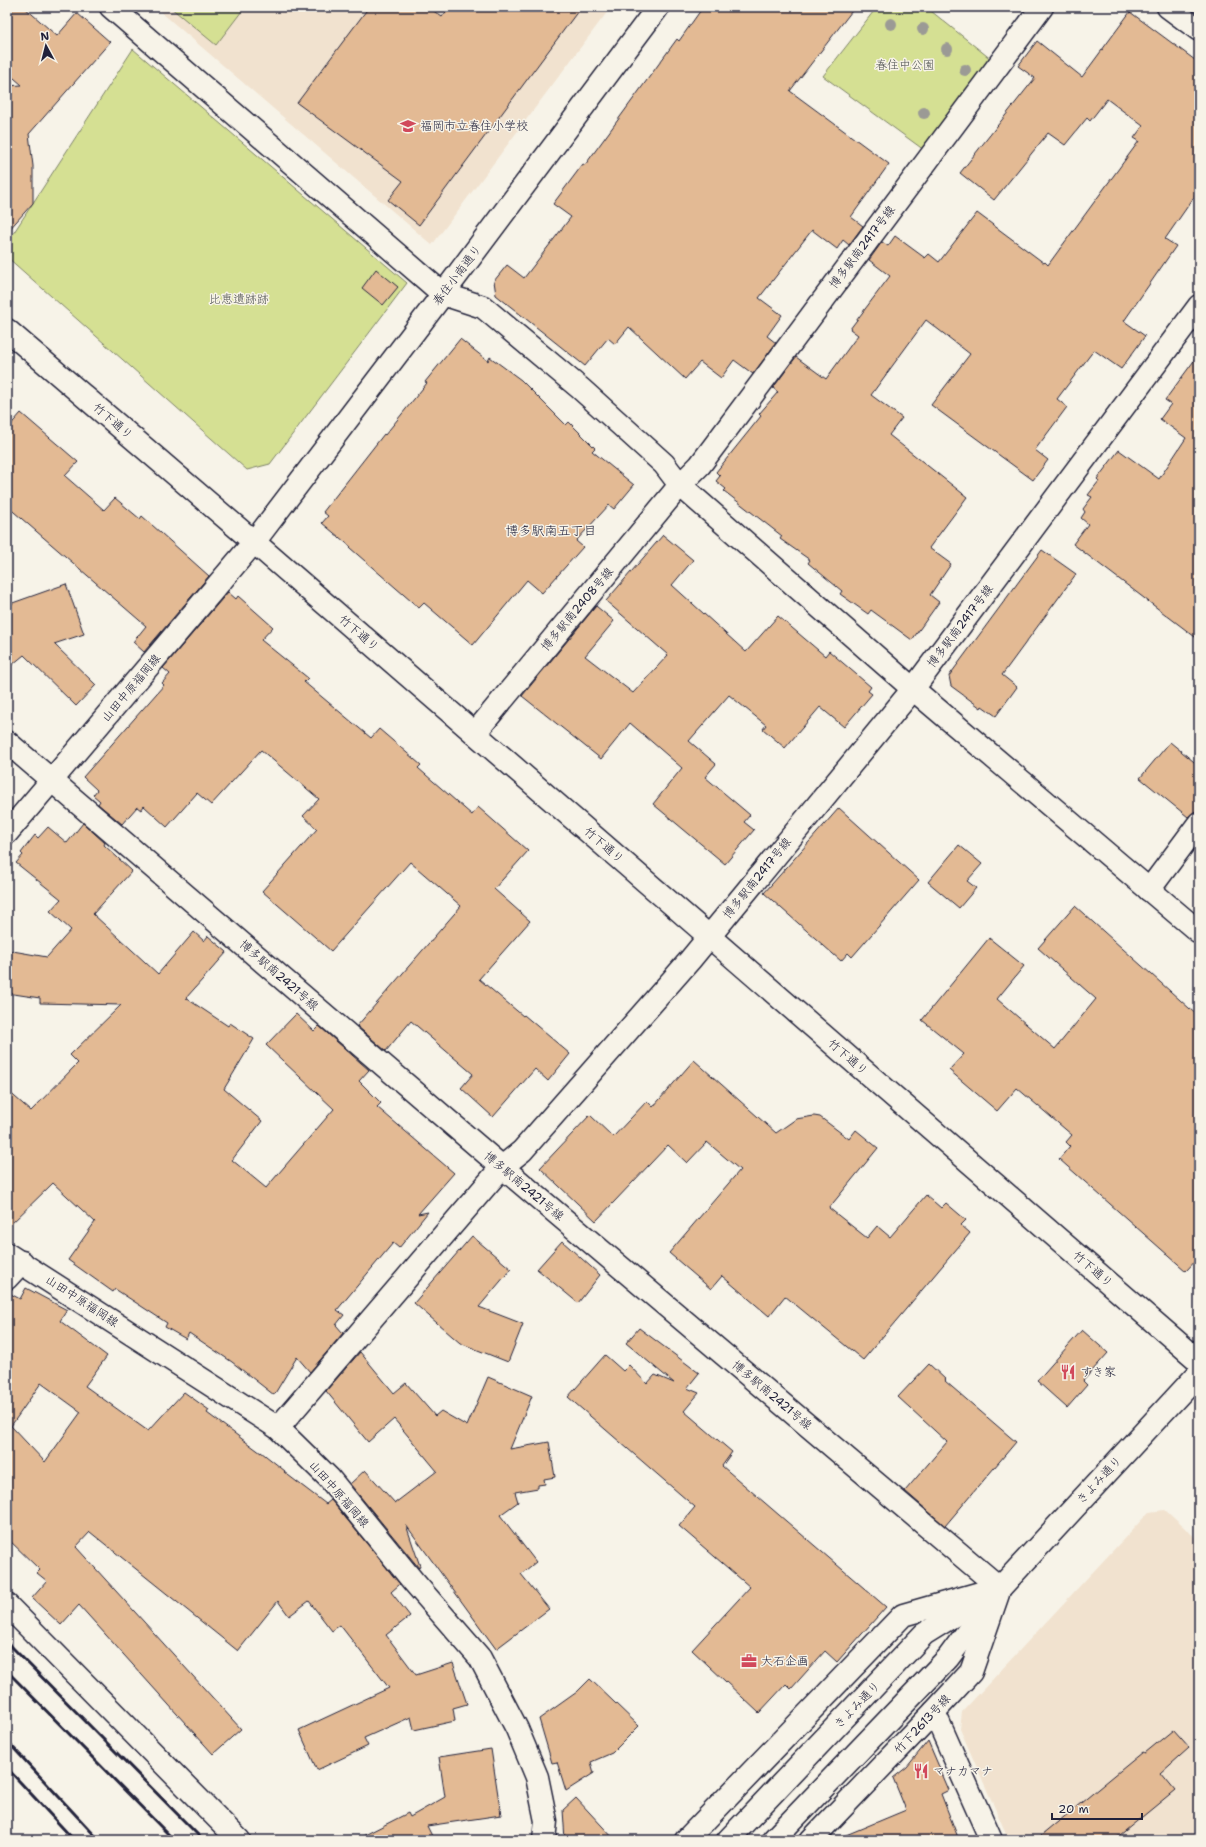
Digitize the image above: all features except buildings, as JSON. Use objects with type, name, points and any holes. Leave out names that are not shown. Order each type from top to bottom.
[{"type":"street","points":[[111,7],[444,294],[484,307],[581,389],[664,464],[680,485],[913,689],[1199,932]]},
{"type":"street","name":"春住小南通り","points":[[254,542],[444,294],[658,7]]},
{"type":"street","name":"博多駅南2417号線","points":[[680,485],[700,465],[1042,7]]},
{"type":"street","points":[[1168,7],[1199,30]]},
{"type":"street","name":"博多駅南2417号線","points":[[278,1428],[502,1167],[522,1151],[709,936],[913,689],[1199,306]]},
{"type":"street","name":"竹下通り","points":[[7,330],[475,733],[1199,1361]]},
{"type":"street","name":"博多駅南2408号線","points":[[475,733],[680,485]]},
{"type":"street","name":"山田中原福岡線","points":[[7,833],[254,542]]},
{"type":"street","name":"博多駅南2421号線","points":[[7,742],[502,1167],[1000,1588]]},
{"type":"street","points":[[1149,890],[1199,823]]},
{"type":"street","points":[[7,1278],[14,1258]]},
{"type":"street","name":"山田中原福岡線","points":[[14,1258],[278,1428],[329,1478],[412,1581],[480,1658],[517,1729],[537,1777],[546,1821],[544,1840]]},
{"type":"street","name":"きよみ通り","points":[[773,1840],[948,1658],[1000,1588],[1199,1373]]},
{"type":"street","points":[[686,1840],[903,1615],[1000,1588]]},
{"type":"street","name":"きよみ通り","points":[[728,1840],[924,1634],[1000,1588]]},
{"type":"street","name":"竹下2613号線","points":[[811,1840],[971,1672],[1000,1588]]},
{"type":"street","points":[[7,1605],[239,1840]]},
{"type":"street","points":[[934,1712],[991,1840]]},
{"type":"shaded area","name":"福岡市立春住小学校","points":[[155,7],[611,7],[432,245]]},
{"type":"shaded area","points":[[1165,1510],[1199,1541],[1199,1840],[1009,1840],[960,1729],[962,1712],[1149,1512]]},
{"type":"green space","points":[[170,7],[245,7],[216,45]]},
{"type":"green space","name":"春住中公園","points":[[877,7],[926,7],[992,60],[924,150],[823,76]]},
{"type":"green space","name":"比恵遺跡跡","points":[[133,49],[407,283],[270,464],[247,470],[7,257],[7,243]]},
{"type":"railway","points":[[7,1642],[203,1840]]},
{"type":"railway","points":[[7,1671],[174,1840]]},
{"type":"railway","points":[[7,1741],[99,1840]]},
{"type":"railway","points":[[7,1768],[74,1840]]},
{"type":"place","name":"福岡市立春住小学校","points":[[408,126]]},
{"type":"place","name":"すき家","points":[[1068,1372]]},
{"type":"place","name":"大石企画","points":[[749,1661]]},
{"type":"place","name":"マナカマナ","points":[[921,1771]]},
{"type":"district","name":"博多駅南五丁目","points":[[551,530]]}]
